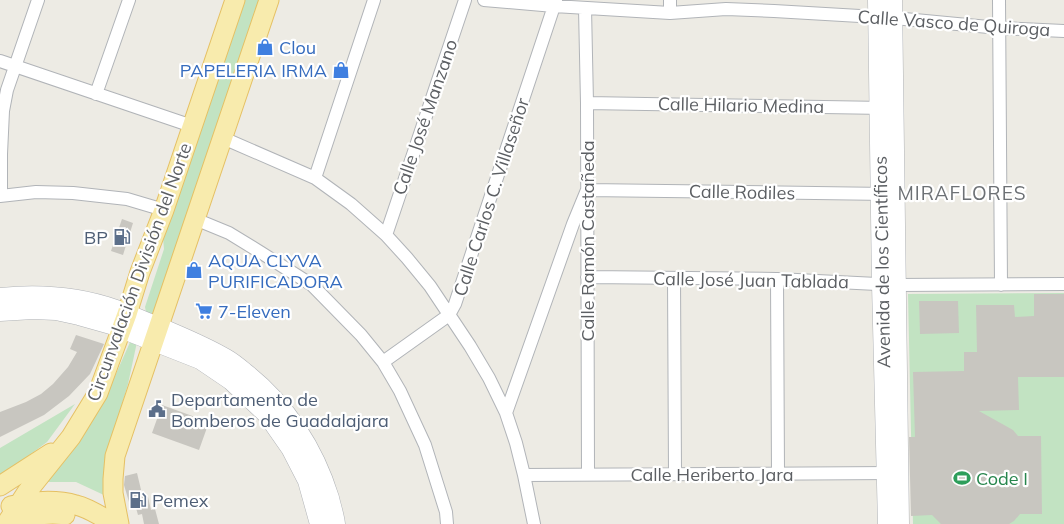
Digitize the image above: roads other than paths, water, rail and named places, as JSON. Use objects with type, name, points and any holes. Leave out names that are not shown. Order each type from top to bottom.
[{"type":"main road","name":"Circunvalación División del Norte","points":[[6,524],[9,506],[67,443],[98,393],[140,272],[164,210],[235,0]]},
{"type":"main road","name":"Circunvalación División del Norte","points":[[119,524],[112,479],[115,456],[269,0]]},
{"type":"main road","points":[[0,486],[67,443]]},
{"type":"main road","points":[[9,506],[48,501],[76,505],[114,524]]},
{"type":"main road","points":[[15,524],[28,518],[46,514],[62,514],[79,518],[90,524]]},
{"type":"street","points":[[38,0],[7,90],[3,111],[1,196],[36,192],[73,193],[126,199],[164,210]]},
{"type":"street","points":[[96,94],[129,0]]},
{"type":"street","points":[[315,178],[374,0]]},
{"type":"street","name":"Calle José Manzano","points":[[386,235],[465,0]]},
{"type":"street","name":"Calle Vasco de Quiroga","points":[[484,0],[555,3],[585,8],[670,6],[726,9],[774,6],[883,12],[999,28],[1064,31]]},
{"type":"street","name":"Avenida de los Científicos","points":[[894,0],[883,12],[887,108],[893,473],[900,524]]},
{"type":"street","points":[[999,0],[1001,284]]},
{"type":"street","name":"Calle Carlos C. Villaseñor","points":[[382,362],[449,315],[455,304],[555,3]]},
{"type":"street","name":"Calle Ramón Castañeda","points":[[585,8],[588,474]]},
{"type":"street","points":[[0,61],[192,126]]},
{"type":"street","name":"Calle Hilario Medina","points":[[587,103],[887,108]]},
{"type":"street","points":[[223,138],[315,178],[352,204],[386,235],[430,286],[470,346],[489,378],[506,413],[516,443],[534,524]]},
{"type":"street","points":[[506,413],[573,224],[587,190]]},
{"type":"street","name":"Calle Rodiles","points":[[587,190],[888,194]]},
{"type":"street","points":[[195,218],[229,234],[312,285],[361,335],[382,362],[400,390],[425,445],[446,512],[447,524]]},
{"type":"street","name":"Calle José Juan Tablada","points":[[587,277],[777,279],[889,284],[1064,284]]},
{"type":"street","points":[[674,278],[675,474]]},
{"type":"street","points":[[777,279],[778,473]]},
{"type":"street","points":[[0,297],[33,295],[83,300],[115,309],[124,321]]},
{"type":"street","points":[[0,312],[56,311],[79,316],[124,321],[156,334],[204,346],[228,359],[260,383],[285,411],[306,442],[324,478],[336,524]]},
{"type":"street","points":[[156,334],[232,381],[266,415],[290,448],[307,481],[319,524]]},
{"type":"street","name":"Avenida de los Científicos","points":[[887,524],[893,473]]},
{"type":"street","name":"Calle Heriberto Jara","points":[[524,475],[893,473]]},
{"type":"place","name":"Clou","points":[[265,47]]},
{"type":"place","name":"PAPELERIA IRMA","points":[[341,70]]},
{"type":"place","name":"BP","points":[[122,237]]},
{"type":"place","name":"AQUA CLYVA PURIFICADORA","points":[[194,270]]},
{"type":"place","name":"7-Eleven","points":[[204,311]]},
{"type":"place","name":"Departamento de Bomberos de Guadalajara","points":[[157,409]]},
{"type":"place","name":"Code I","points":[[962,478]]},
{"type":"place","name":"Pemex","points":[[138,500]]},
{"type":"district","name":"MIRAFLORES","points":[[962,193]]}]
